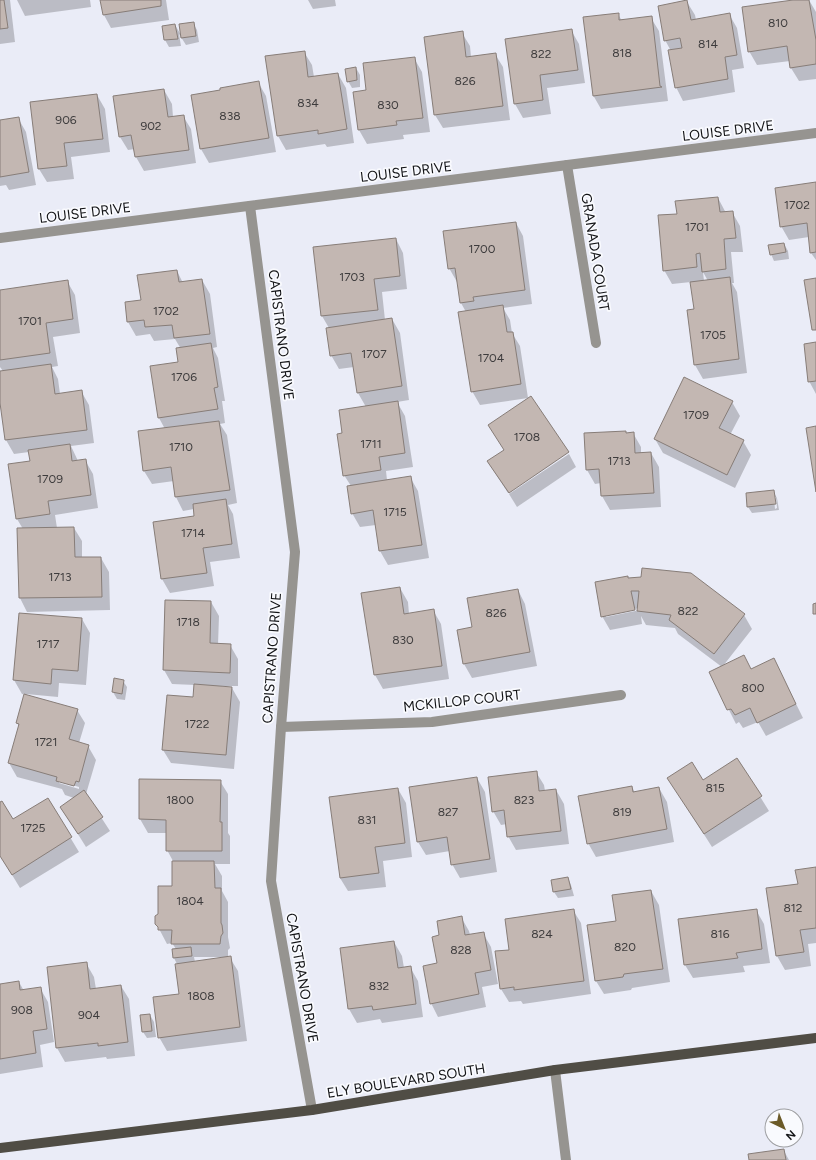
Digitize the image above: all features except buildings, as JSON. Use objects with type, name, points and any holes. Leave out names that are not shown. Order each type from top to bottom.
[{"type":"main road","name":"ELY BOULEVARD SOUTH","points":[[0,1148],[312,1110],[555,1070],[816,1038]]},
{"type":"street","name":"LOUISE DRIVE","points":[[0,238],[816,133]]},
{"type":"street","name":"GRANADA COURT","points":[[567,165],[596,343]]},
{"type":"street","name":"CAPISTRANO DRIVE","points":[[250,206],[294,552],[271,881],[312,1110]]},
{"type":"street","name":"MCKILLOP COURT","points":[[281,727],[432,722],[621,695]]},
{"type":"street","points":[[555,1070],[566,1160]]}]
